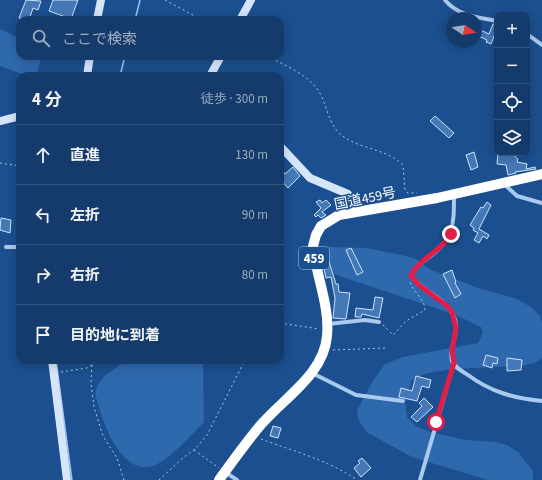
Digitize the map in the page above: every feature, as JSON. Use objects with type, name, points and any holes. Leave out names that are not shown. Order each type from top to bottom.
[{"type":"highway","name":"国道459号","points":[[222,476],[253,435],[278,406],[311,373],[324,350],[327,327],[323,293],[313,252],[316,235],[321,226],[339,215],[454,195],[542,174]]},
{"type":"street","points":[[98,16],[101,0]]},
{"type":"street","points":[[242,16],[251,0]]},
{"type":"street","points":[[445,0],[451,8],[460,13],[494,19]]},
{"type":"street","points":[[530,36],[542,45]]},
{"type":"street","points":[[88,72],[89,60]]},
{"type":"street","points":[[212,72],[219,60]]},
{"type":"street","points":[[0,121],[16,117]]},
{"type":"street","points":[[284,150],[310,178],[348,194],[354,199],[360,211]]},
{"type":"street","points":[[503,183],[517,196],[542,203]]},
{"type":"street","points":[[420,480],[454,363],[452,351],[456,328],[452,312],[447,306],[419,285],[411,276],[418,265],[447,242],[451,234],[454,217],[454,195]]},
{"type":"street","points":[[6,247],[16,247]]},
{"type":"street","points":[[327,327],[365,320],[379,322]]},
{"type":"street","points":[[454,363],[460,370],[479,384],[497,393],[525,400],[542,401]]},
{"type":"street","points":[[53,364],[67,480]]},
{"type":"street","points":[[311,373],[356,394],[403,401]]},
{"type":"street","points":[[222,476],[237,480]]},
{"type":"path","points":[[165,0],[195,16]]},
{"type":"path","points":[[274,60],[312,83],[319,92],[336,129],[341,134],[355,143],[392,155],[403,165],[405,190],[408,193],[418,193]]},
{"type":"path","points":[[0,163],[16,165]]},
{"type":"path","points":[[379,322],[393,335],[406,321],[425,310],[423,302],[412,287],[410,281],[411,276]]},
{"type":"path","points":[[284,322],[327,327]]},
{"type":"path","points":[[324,350],[386,348]]},
{"type":"path","points":[[54,372],[92,366],[94,364]]},
{"type":"path","points":[[159,480],[182,458],[194,450],[207,435],[243,364]]},
{"type":"path","points":[[92,366],[91,383],[94,408],[103,436],[117,458],[124,480]]},
{"type":"path","points":[[253,435],[338,469],[357,480]]},
{"type":"path","points":[[194,450],[222,476]]},
{"type":"shaded area","points":[[0,29],[16,37],[16,60],[41,60],[37,72],[16,72],[0,66]]},
{"type":"shaded area","points":[[328,247],[367,248],[416,259],[429,269],[475,287],[517,299],[531,307],[540,316],[542,323],[542,358],[522,366],[453,369],[419,376],[412,380],[405,402],[407,417],[416,426],[430,432],[466,440],[496,442],[509,446],[518,452],[533,471],[533,480],[488,480],[412,457],[368,433],[359,421],[357,410],[373,381],[385,364],[403,357],[478,343],[483,333],[481,327],[456,315],[324,270],[317,263],[318,254],[320,250]]},
{"type":"shaded area","points":[[121,364],[203,364],[204,422],[166,459],[153,466],[142,467],[133,464],[124,457],[111,438],[96,398],[95,394],[98,384],[109,373]]},
{"type":"building","points":[[26,0],[41,1],[38,10],[33,8],[30,16],[20,16]]},
{"type":"building","points":[[53,0],[78,0],[72,16],[63,16],[49,11]]},
{"type":"building","points":[[494,24],[494,36],[491,44],[486,42],[487,40],[482,38],[482,31],[489,34]]},
{"type":"building","points":[[435,116],[454,133],[449,138],[430,121]]},
{"type":"building","points":[[474,152],[478,167],[471,170],[466,155]]},
{"type":"building","points":[[498,156],[514,156],[518,159],[517,162],[527,164],[526,169],[535,167],[536,169],[515,172],[516,173],[508,175],[506,165],[497,164]]},
{"type":"building","points":[[293,167],[300,176],[288,188],[284,184],[284,173],[285,174]]},
{"type":"building","points":[[320,200],[322,203],[326,200],[331,205],[322,212],[326,215],[321,218],[318,215],[316,217],[314,215],[321,208],[316,202]]},
{"type":"building","points":[[487,202],[491,205],[479,229],[489,235],[487,239],[483,236],[479,243],[474,240],[478,233],[473,230],[474,228],[470,225],[481,207],[483,208]]},
{"type":"building","points":[[1,218],[11,220],[10,233],[0,230]]},
{"type":"building","points":[[351,248],[363,272],[357,275],[346,250]]},
{"type":"building","points":[[328,259],[336,284],[338,284],[339,292],[350,293],[346,319],[333,318],[335,298],[331,277],[326,278],[322,260]]},
{"type":"building","points":[[452,270],[455,283],[461,294],[455,298],[443,274]]},
{"type":"building","points":[[375,297],[383,298],[379,318],[362,314],[361,317],[355,317],[356,308],[373,310]]},
{"type":"building","points":[[486,355],[498,358],[497,364],[493,363],[492,368],[483,365]]},
{"type":"building","points":[[507,358],[522,360],[521,370],[507,371]]},
{"type":"building","points":[[416,376],[431,380],[429,388],[422,386],[417,401],[399,397],[401,388],[412,391]]},
{"type":"building","points":[[424,398],[433,407],[417,422],[411,417],[422,406],[419,403]]},
{"type":"building","points":[[273,426],[281,428],[278,438],[270,436]]},
{"type":"building","points":[[362,458],[371,468],[361,477],[354,468],[360,463],[358,461]]},
{"type":"waterway","points":[[136,16],[140,0]]},
{"type":"waterway","points":[[121,72],[124,60]]},
{"type":"waterway","points":[[57,364],[72,480]]},
{"type":"route","points":[[436,422],[454,363],[452,361],[452,351],[456,335],[455,319],[447,306],[419,285],[411,276],[412,272],[418,265],[447,242],[451,234]]}]
